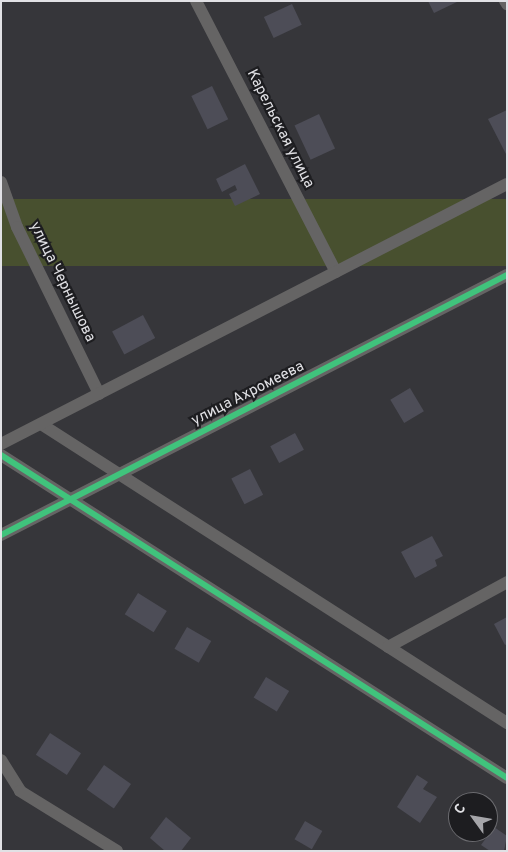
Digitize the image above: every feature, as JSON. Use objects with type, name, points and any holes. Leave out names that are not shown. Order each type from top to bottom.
[{"type":"street","name":"Карельская улица","points":[[196,1],[336,272]]},
{"type":"street","name":"улица Чернышова","points":[[1,182],[17,227],[99,394]]},
{"type":"street","points":[[1,444],[507,184]]},
{"type":"street","name":"улица Ахромеева","points":[[1,535],[507,275]]},
{"type":"street","points":[[41,424],[507,724]]},
{"type":"street","points":[[1,455],[507,778]]},
{"type":"street","points":[[388,647],[507,582]]},
{"type":"street","points":[[1,760],[20,791],[118,851]]},
{"type":"green space","points":[[1,199],[507,199],[507,266],[1,266]]},
{"type":"building","points":[[428,1],[459,1],[434,13]]},
{"type":"building","points":[[292,4],[302,25],[274,38],[264,17]]},
{"type":"building","points":[[212,86],[228,119],[208,129],[191,96]]},
{"type":"building","points":[[507,110],[507,156],[488,119]]},
{"type":"building","points":[[319,114],[335,148],[311,160],[295,125]]},
{"type":"building","points":[[245,164],[260,194],[235,206],[229,194],[237,190],[235,185],[222,192],[216,179]]},
{"type":"building","points":[[143,315],[155,338],[124,354],[112,331]]},
{"type":"building","points":[[410,388],[424,411],[404,423],[390,400]]},
{"type":"building","points":[[295,433],[304,450],[279,463],[270,446]]},
{"type":"building","points":[[250,469],[263,495],[244,504],[231,479]]},
{"type":"building","points":[[432,536],[443,556],[435,560],[437,566],[415,578],[401,552]]},
{"type":"building","points":[[138,593],[167,611],[154,632],[125,614]]},
{"type":"building","points":[[507,617],[507,644],[505,645],[494,624]]},
{"type":"building","points":[[187,627],[211,641],[199,663],[174,649]]},
{"type":"building","points":[[266,677],[289,691],[277,711],[254,698]]},
{"type":"building","points":[[50,733],[81,753],[67,775],[36,755]]},
{"type":"building","points":[[104,765],[131,784],[114,809],[87,790]]},
{"type":"building","points":[[417,775],[428,782],[423,789],[437,797],[420,823],[397,807]]},
{"type":"building","points":[[166,817],[191,838],[181,851],[165,851],[150,838]]},
{"type":"building","points":[[305,821],[322,831],[312,849],[294,839]]},
{"type":"building","points":[[498,830],[507,836],[504,851],[490,851],[481,845],[483,842],[498,842]]},
{"type":"cycle path","points":[[1,535],[507,275]]},
{"type":"cycle path","points":[[1,455],[507,778]]}]
